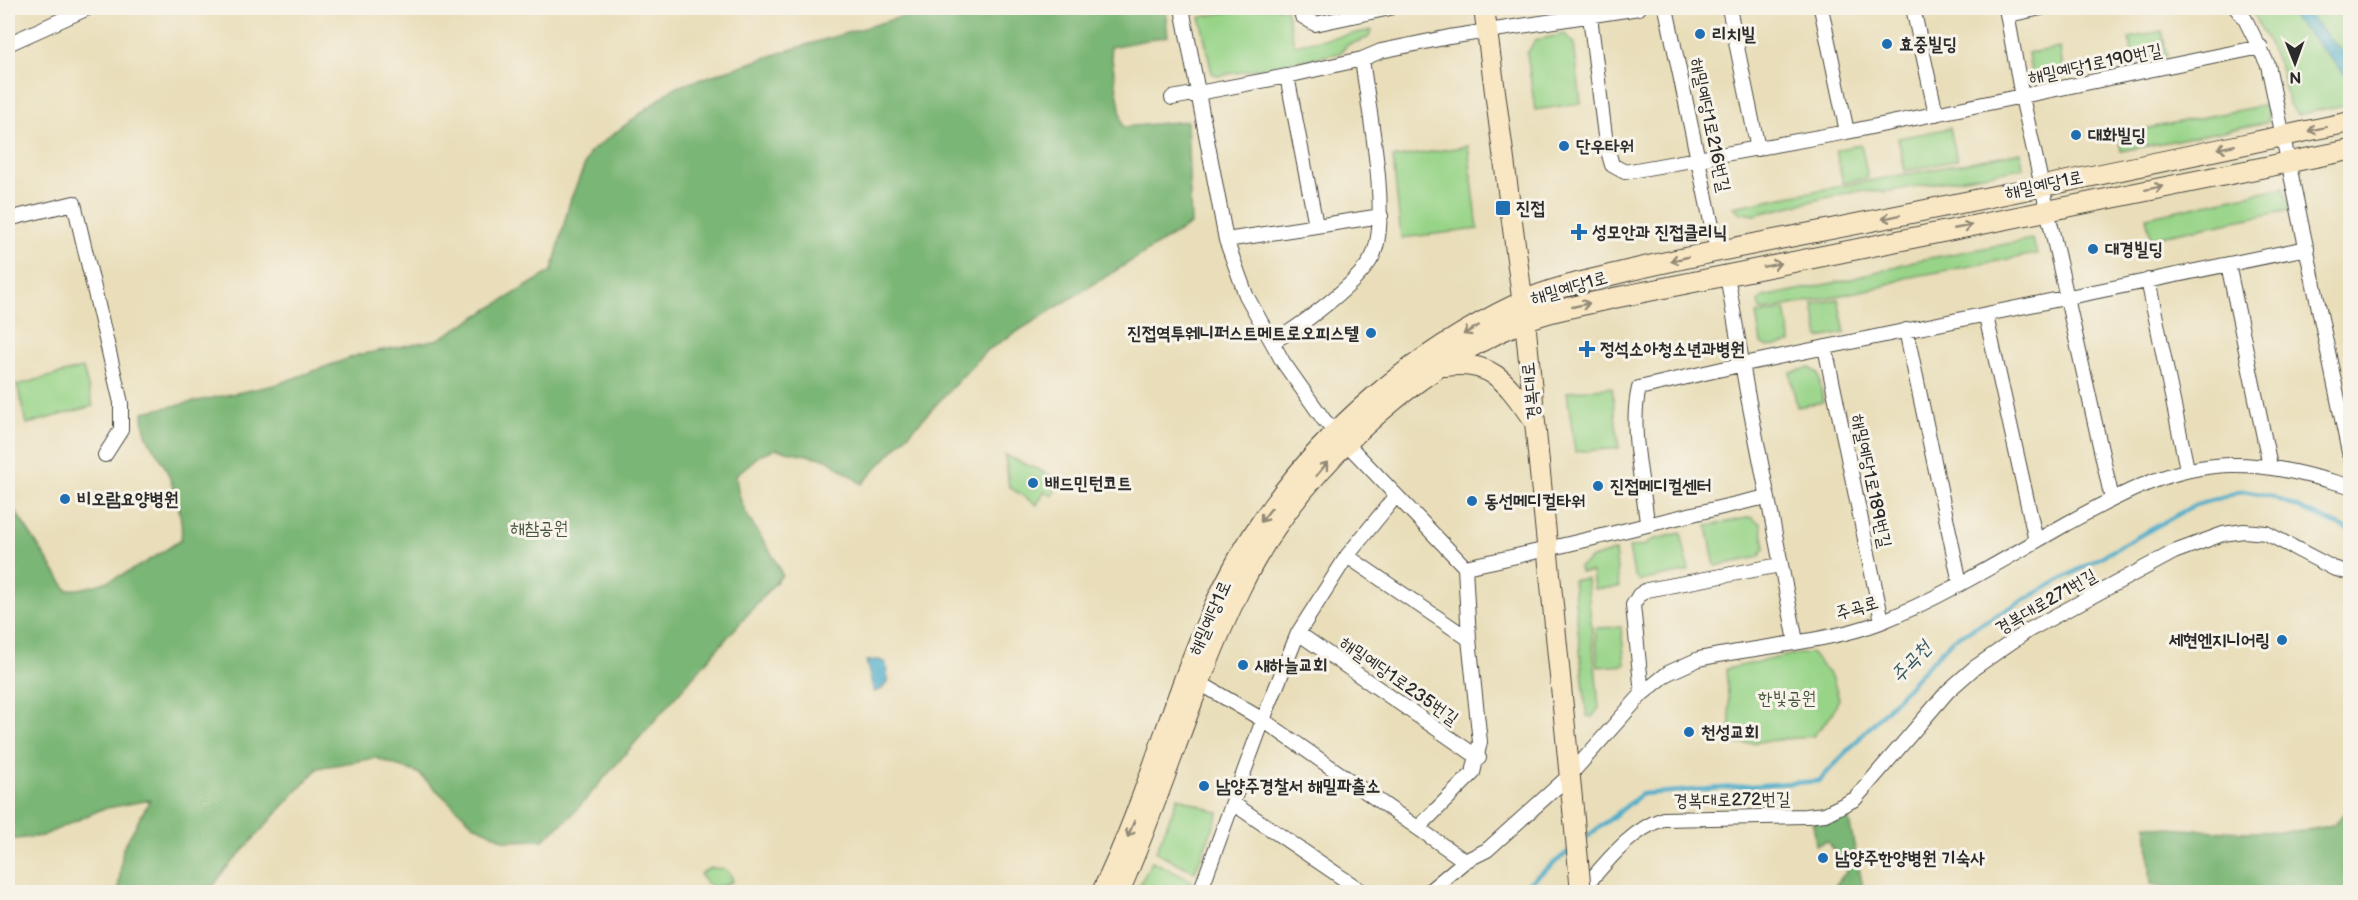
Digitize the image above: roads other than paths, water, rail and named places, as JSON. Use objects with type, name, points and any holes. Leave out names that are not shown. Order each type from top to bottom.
[{"type":"street","points":[[8,44],[88,8]]},
{"type":"street","points":[[1182,8],[1226,240],[1246,295],[1272,342],[1310,401],[1340,438],[1395,497],[1465,567],[1548,551],[1647,523],[1767,497]]},
{"type":"street","points":[[1300,8],[1302,16],[1315,24],[1390,8]]},
{"type":"street","name":"경복대로","points":[[1484,8],[1523,311],[1580,892]]},
{"type":"street","points":[[1172,98],[1287,76],[1362,59],[1382,51],[1487,30],[1639,8]]},
{"type":"street","name":"해밀예당1로216번길","points":[[1666,8],[1717,250]]},
{"type":"street","points":[[1729,8],[1758,149]]},
{"type":"street","points":[[1821,8],[1847,132]]},
{"type":"street","points":[[1914,8],[1936,114]]},
{"type":"street","points":[[2042,8],[2007,11],[2022,97],[2112,499]]},
{"type":"street","points":[[2236,8],[2261,47],[2268,65],[2350,457]]},
{"type":"street","name":"해밀예당1로190번길","points":[[1590,16],[1606,144],[1612,165],[1625,172],[1699,161],[1847,132],[2261,47]]},
{"type":"street","points":[[1272,342],[1290,333],[1357,278],[1374,256],[1381,216],[1362,59]]},
{"type":"street","points":[[1287,76],[1316,225]]},
{"type":"street","name":"해밀예당1로","points":[[1340,438],[1439,366],[1563,286],[1717,250],[2350,122]]},
{"type":"street","name":"해밀예당1로","points":[[1119,892],[1148,829],[1193,679],[1206,622],[1250,539],[1380,390],[1430,354],[1523,311],[1614,298],[2350,150]]},
{"type":"street","points":[[8,219],[74,203],[121,403],[121,430],[105,455]]},
{"type":"street","points":[[1226,240],[1381,216]]},
{"type":"street","points":[[1647,523],[1636,423],[1636,404],[1640,388],[1744,364],[2307,248]]},
{"type":"street","points":[[2228,264],[2270,466]]},
{"type":"street","points":[[1727,274],[1767,497],[1796,641]]},
{"type":"street","points":[[2148,280],[2187,469]]},
{"type":"street","points":[[1986,315],[2036,541]]},
{"type":"street","points":[[1906,330],[1960,582]]},
{"type":"street","name":"해밀예당1로189번길","points":[[1825,347],[1882,621]]},
{"type":"street","points":[[1439,366],[1466,363],[1485,368],[1504,380],[1534,421]]},
{"type":"street","name":"주곡로","points":[[1428,892],[1465,861],[1487,849],[1569,776],[1642,694],[1668,673],[1699,659],[1856,630],[1882,621],[1960,582],[2112,499],[2187,469],[2230,465],[2270,466],[2350,486]]},
{"type":"street","points":[[1206,890],[1263,720],[1298,633],[1347,556],[1395,497]]},
{"type":"street","name":"경복대로271번길","points":[[1806,816],[1825,814],[1855,799],[1948,691],[1974,668],[2029,630],[2174,552],[2223,534],[2255,531],[2266,533],[2333,568],[2350,573]]},
{"type":"street","points":[[1347,556],[1469,639]]},
{"type":"street","points":[[1642,694],[1633,605],[1639,595],[1647,590],[1780,565]]},
{"type":"street","name":"해밀예당1로235번길","points":[[1465,567],[1469,639],[1480,742],[1479,758]]},
{"type":"street","name":"해밀예당1로235번길","points":[[1298,633],[1479,758]]},
{"type":"street","points":[[1193,679],[1263,720],[1465,861]]},
{"type":"street","name":"해밀예당1로","points":[[1102,892],[1193,679]]},
{"type":"street","points":[[1419,827],[1473,773],[1479,758]]},
{"type":"street","points":[[1234,804],[1363,892]]},
{"type":"street","name":"경복대로272번길","points":[[1580,892],[1630,838],[1663,819],[1806,816]]},
{"type":"water","points":[[2284,8],[2302,8],[2350,60],[2350,79]]},
{"type":"water","points":[[879,660],[886,663],[888,681],[882,689],[874,692],[866,661]]},
{"type":"waterway","name":"주곡천","points":[[1583,840],[1642,794],[1819,781],[1952,640],[2195,505],[2243,491],[2271,496],[2350,530]]},
{"type":"waterway","name":"주곡천","points":[[1517,892],[1572,849]]},
{"type":"place","name":"리치빌","points":[[1700,34]]},
{"type":"place","name":"효중빌딩","points":[[1887,44]]},
{"type":"place","name":"대화빌딩","points":[[2076,135]]},
{"type":"place","name":"단우타워","points":[[1564,146]]},
{"type":"place","name":"진접","points":[[1503,208]]},
{"type":"place","name":"성모안과 진접클리닉","points":[[1579,232]]},
{"type":"place","name":"대경빌딩","points":[[2093,249]]},
{"type":"place","name":"진접역투웨니퍼스트메트로오피스텔","points":[[1371,333]]},
{"type":"place","name":"정석소아청소년과병원","points":[[1587,349]]},
{"type":"place","name":"배드민턴코트","points":[[1033,483]]},
{"type":"place","name":"진접메디컬센터","points":[[1598,486]]},
{"type":"place","name":"비오람요양병원","points":[[65,499]]},
{"type":"place","name":"동선메디컬타워","points":[[1472,501]]},
{"type":"place","name":"세현엔지니어링","points":[[2282,640]]},
{"type":"place","name":"새하늘교회","points":[[1243,665]]},
{"type":"place","name":"천성교회","points":[[1689,732]]},
{"type":"place","name":"남양주경찰서 해밀파출소","points":[[1204,786]]},
{"type":"place","name":"남양주한양병원 기숙사","points":[[1823,858]]},
{"type":"park label","name":"해참공원","points":[[539,528]]},
{"type":"park label","name":"한빛공원","points":[[1787,698]]}]
